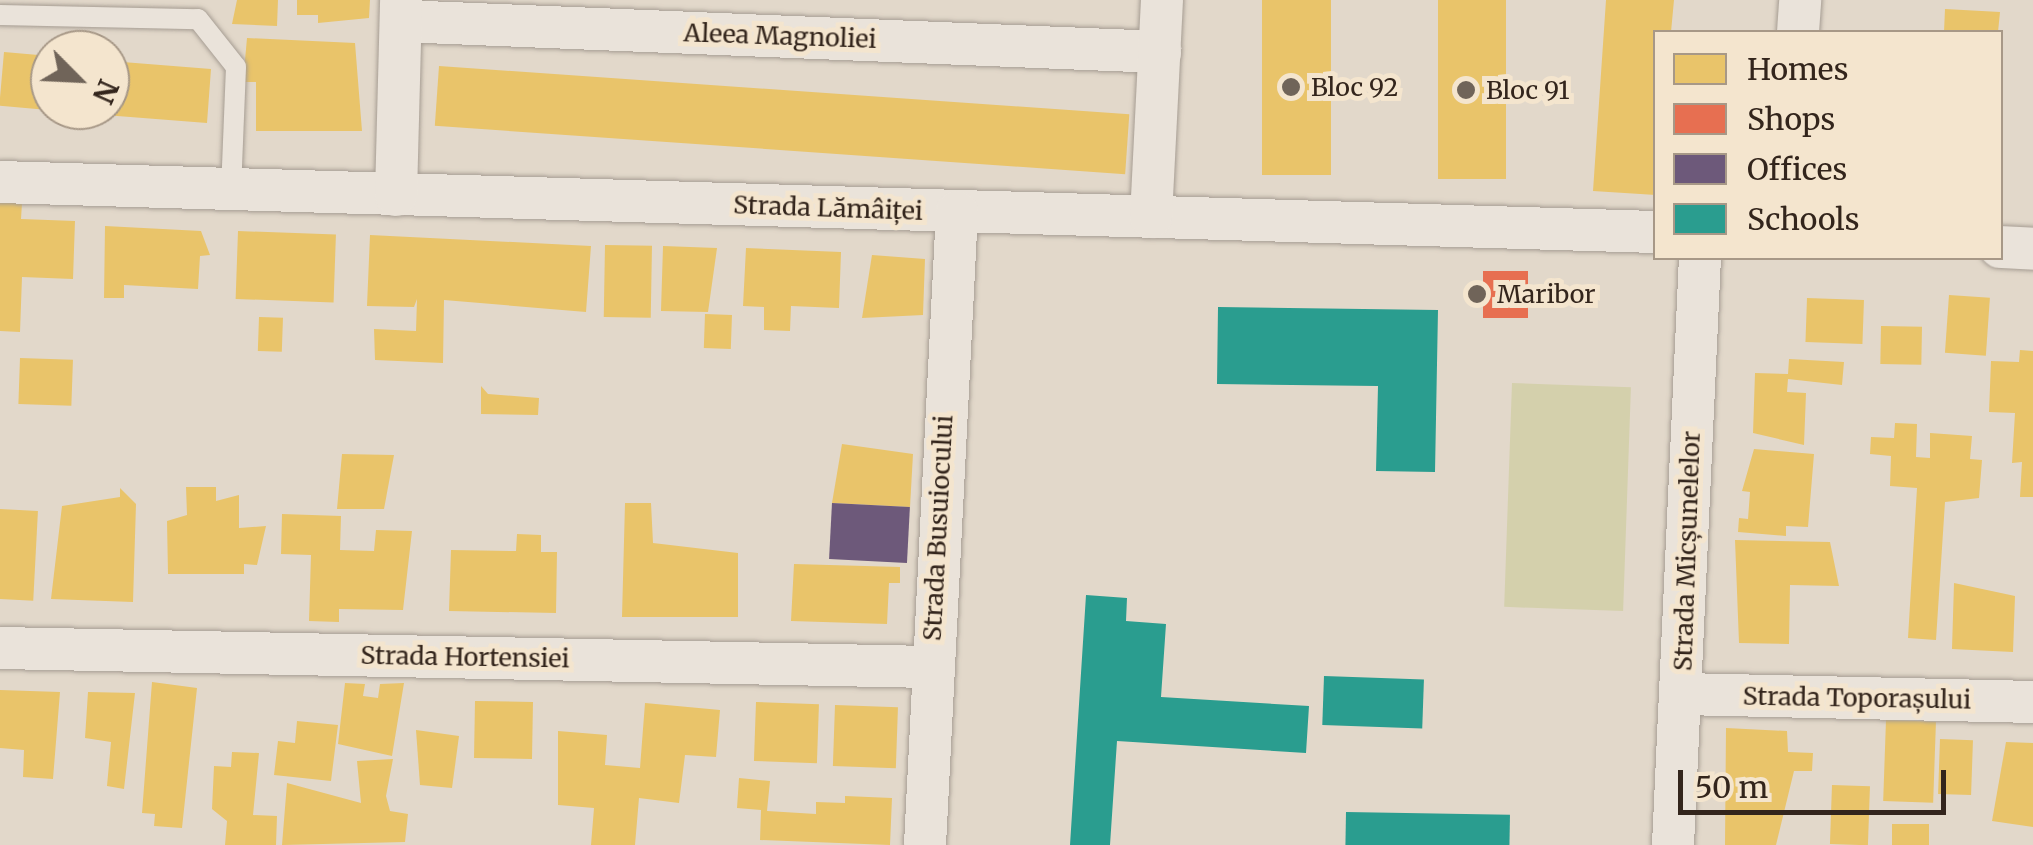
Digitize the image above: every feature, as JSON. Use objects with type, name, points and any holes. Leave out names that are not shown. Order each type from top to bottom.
[{"type":"street","points":[[1150,217],[1162,0]]},
{"type":"street","points":[[1798,30],[1800,0]]},
{"type":"street","name":"Aleea Magnoliei","points":[[396,196],[401,10],[1160,52]]},
{"type":"street","name":"Strada Lămâiței","points":[[0,182],[1653,232]]},
{"type":"street","name":"Strada Busuiocului","points":[[925,845],[930,666],[957,212]]},
{"type":"street","points":[[2003,247],[2033,248]]},
{"type":"street","name":"Strada Micșunelelor","points":[[1673,845],[1700,260]]},
{"type":"street","name":"Strada Hortensiei","points":[[0,648],[930,666]]},
{"type":"street","name":"Strada Toporașului","points":[[1682,694],[2033,702]]},
{"type":"lane","points":[[0,14],[198,19],[236,67],[230,190]]},
{"type":"shaded area","points":[[1512,383],[1631,387],[1623,611],[1504,607]]},
{"type":"building: Homes","points":[[237,0],[278,0],[277,26],[232,24]]},
{"type":"building: Homes","points":[[297,0],[370,0],[369,18],[318,23],[318,15],[297,15]]},
{"type":"building: Homes","name":"Bloc 92","points":[[1262,0],[1331,0],[1331,175],[1262,175]]},
{"type":"building: Homes","name":"Bloc 91","points":[[1438,0],[1506,0],[1506,179],[1438,179]]},
{"type":"building: Homes","points":[[1606,0],[1674,0],[1671,30],[1653,30],[1653,195],[1593,191]]},
{"type":"building: Homes","points":[[1945,9],[2000,12],[1998,30],[1944,30]]},
{"type":"building: Homes","points":[[247,38],[355,43],[362,131],[256,131],[256,82],[243,82]]},
{"type":"building: Homes","points":[[4,52],[30,54],[30,108],[0,106]]},
{"type":"building: Homes","points":[[130,63],[211,69],[207,123],[130,117]]},
{"type":"building: Homes","points":[[439,66],[1129,114],[1125,174],[435,126]]},
{"type":"building: Homes","points":[[0,202],[22,203],[21,219],[75,221],[73,279],[22,277],[20,332],[0,331]]},
{"type":"building: Homes","points":[[105,226],[201,231],[210,255],[200,256],[198,289],[124,285],[124,298],[104,298]]},
{"type":"building: Homes","points":[[238,231],[336,234],[334,302],[236,299]]},
{"type":"building: Homes","points":[[370,235],[591,246],[586,312],[444,300],[443,363],[375,360],[374,329],[416,331],[417,299],[414,307],[367,306]]},
{"type":"building: Homes","points":[[605,245],[652,246],[651,318],[604,317]]},
{"type":"building: Homes","points":[[663,246],[717,248],[708,312],[661,311]]},
{"type":"building: Homes","points":[[746,248],[841,252],[839,308],[791,306],[790,331],[764,330],[764,307],[743,306]]},
{"type":"building: Homes","points":[[872,255],[925,259],[923,315],[862,318]]},
{"type":"building: Homes","points":[[1949,295],[1990,298],[1986,356],[1945,353]]},
{"type":"building: Homes","points":[[1807,298],[1864,300],[1862,344],[1805,342]]},
{"type":"building: Homes","points":[[705,314],[732,315],[731,349],[704,348]]},
{"type":"building: Homes","points":[[259,317],[283,318],[282,352],[258,351]]},
{"type":"building: Homes","points":[[1881,326],[1922,327],[1921,365],[1880,364]]},
{"type":"building: Homes","points":[[2020,350],[2033,351],[2033,497],[2020,497],[2022,462],[2012,463],[2015,413],[1989,412],[1991,361],[2019,362]]},
{"type":"building: Homes","points":[[20,358],[73,360],[71,406],[18,404]]},
{"type":"building: Homes","points":[[1789,359],[1844,362],[1842,385],[1788,379],[1787,392],[1806,393],[1804,445],[1753,433],[1755,373],[1788,374]]},
{"type":"building: Homes","points":[[481,386],[488,394],[539,398],[538,415],[481,414]]},
{"type":"building: Homes","points":[[1895,423],[1917,424],[1916,457],[1930,458],[1930,433],[1972,436],[1970,459],[1982,460],[1979,498],[1945,502],[1936,640],[1908,638],[1917,488],[1890,486],[1891,456],[1870,454],[1871,437],[1894,438]]},
{"type":"building: Homes","points":[[842,444],[913,454],[910,507],[832,503]]},
{"type":"building: Homes","points":[[1754,449],[1814,454],[1808,527],[1786,526],[1786,536],[1738,532],[1739,518],[1748,519],[1750,492],[1742,491]]},
{"type":"building: Homes","points":[[342,454],[394,455],[384,509],[337,509]]},
{"type":"building: Homes","points":[[186,487],[216,487],[216,501],[239,495],[239,528],[266,526],[257,565],[244,564],[244,574],[168,574],[167,521],[187,515]]},
{"type":"building: Homes","points":[[120,488],[136,504],[133,602],[51,599],[62,506],[120,497]]},
{"type":"building: Homes","points":[[625,503],[651,503],[653,543],[738,553],[738,617],[622,617]]},
{"type":"building: Homes","points":[[0,509],[38,511],[33,601],[0,599]]},
{"type":"building: Homes","points":[[282,514],[341,516],[340,550],[374,551],[376,530],[412,531],[403,610],[339,609],[339,622],[309,621],[311,555],[281,554]]},
{"type":"building: Homes","points":[[517,534],[541,535],[541,552],[557,552],[556,613],[449,611],[451,550],[516,551]]},
{"type":"building: Homes","points":[[1735,540],[1830,542],[1839,586],[1790,585],[1789,644],[1739,643]]},
{"type":"building: Homes","points":[[794,564],[900,567],[900,583],[889,583],[887,624],[791,621]]},
{"type":"building: Homes","points":[[1954,583],[2015,596],[2013,652],[1952,649]]},
{"type":"building: Homes","points":[[152,682],[197,688],[182,828],[154,826],[155,814],[142,813]]},
{"type":"building: Homes","points":[[345,683],[365,684],[363,696],[378,698],[380,684],[404,683],[392,756],[338,744]]},
{"type":"building: Homes","points":[[0,690],[60,692],[53,779],[23,777],[24,750],[0,748]]},
{"type":"building: Homes","points":[[88,692],[135,693],[124,789],[107,786],[111,742],[85,738]]},
{"type":"building: Homes","points":[[475,701],[533,702],[532,759],[474,758]]},
{"type":"building: Homes","points":[[756,702],[819,704],[817,763],[754,761]]},
{"type":"building: Homes","points":[[645,703],[720,710],[716,757],[685,755],[679,803],[639,798],[635,845],[591,845],[594,808],[558,805],[558,731],[607,735],[605,765],[640,768]]},
{"type":"building: Homes","points":[[835,705],[898,707],[896,768],[833,766]]},
{"type":"building: Homes","points":[[1886,720],[1936,722],[1933,803],[1883,801]]},
{"type":"building: Homes","points":[[297,721],[338,725],[331,781],[274,775],[278,741],[295,743]]},
{"type":"building: Homes","points":[[1726,728],[1787,731],[1788,752],[1813,753],[1812,771],[1794,771],[1776,845],[1725,845]]},
{"type":"building: Homes","points":[[416,730],[459,736],[452,788],[420,785]]},
{"type":"building: Homes","points":[[1940,739],[1973,740],[1971,795],[1938,794]]},
{"type":"building: Homes","points":[[2006,742],[2033,743],[2033,827],[1992,821]]},
{"type":"building: Homes","points":[[232,752],[259,753],[253,815],[277,816],[276,845],[225,845],[227,821],[212,809],[214,766],[231,767]]},
{"type":"building: Homes","points":[[393,759],[386,796],[390,811],[408,814],[405,842],[282,845],[287,783],[361,803],[357,761]]},
{"type":"building: Homes","points":[[739,778],[770,781],[767,811],[816,814],[816,802],[845,803],[845,796],[892,798],[890,845],[760,840],[761,810],[737,808]]},
{"type":"building: Homes","points":[[1832,785],[1870,786],[1868,845],[1830,844]]},
{"type":"building: Homes","points":[[1892,824],[1929,824],[1929,845],[1892,845]]},
{"type":"building: Shops","points":[[1483,271],[1528,271],[1528,318],[1483,318]]},
{"type":"building: Offices","points":[[832,503],[910,507],[907,563],[829,559]]},
{"type":"building: Schools","points":[[1218,307],[1438,310],[1435,472],[1376,471],[1378,386],[1217,384]]},
{"type":"building: Schools","points":[[1086,595],[1127,598],[1126,621],[1166,624],[1161,697],[1309,706],[1306,753],[1117,741],[1110,845],[1070,845]]},
{"type":"building: Schools","points":[[1324,676],[1424,679],[1422,728],[1322,725]]},
{"type":"building: Schools","points":[[1346,812],[1510,815],[1509,845],[1345,845]]},
{"type":"place","name":"Bloc 92","points":[[1291,87]]},
{"type":"place","name":"Bloc 91","points":[[1466,90]]},
{"type":"place","name":"Maribor","points":[[1477,294]]}]
